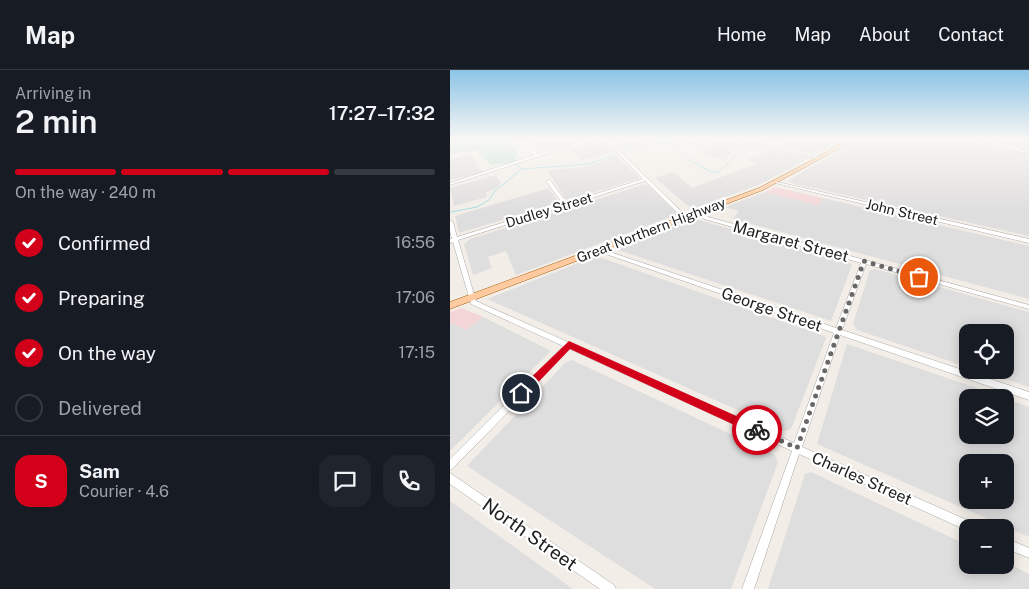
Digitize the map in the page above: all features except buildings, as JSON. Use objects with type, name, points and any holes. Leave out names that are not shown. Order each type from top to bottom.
[{"type":"main road","name":"Great Northern Highway","points":[[450,306],[700,212],[775,182],[810,163]]},
{"type":"street","points":[[450,184],[518,163]]},
{"type":"street","points":[[629,163],[648,179],[685,217]]},
{"type":"street","name":"Dudley Street","points":[[452,240],[648,179]]},
{"type":"street","points":[[548,181],[565,204]]},
{"type":"street","name":"John Street","points":[[775,182],[1029,241]]},
{"type":"street","name":"Margaret Street","points":[[700,212],[706,218],[1029,307]]},
{"type":"street","points":[[450,222],[452,240],[472,298]]},
{"type":"street","name":"George Street","points":[[602,248],[605,252],[1029,396]]},
{"type":"street","points":[[748,589],[864,261]]},
{"type":"street","name":"Charles Street","points":[[472,298],[473,302],[959,522]]},
{"type":"street","points":[[450,465],[569,345]]},
{"type":"street","name":"North Street","points":[[450,478],[610,589]]},
{"type":"street","points":[[1014,546],[1029,553]]},
{"type":"shaded area","points":[[450,163],[477,163],[483,173],[450,180]]},
{"type":"shaded area","points":[[597,163],[624,163],[640,178],[567,201],[547,170],[587,167]]},
{"type":"shaded area","points":[[799,163],[761,184],[692,209],[655,178],[673,172],[692,188],[756,164]]},
{"type":"shaded area","points":[[818,163],[1029,163],[1029,236],[790,183],[789,180]]},
{"type":"shaded area","points":[[496,175],[501,183],[496,189],[486,192],[487,197],[454,206],[450,188]]},
{"type":"shaded area","points":[[646,184],[678,214],[516,275],[506,251],[488,257],[492,268],[473,275],[464,244],[470,239]]},
{"type":"shaded area","points":[[775,187],[823,198],[818,205],[765,192]]},
{"type":"shaded area","points":[[549,188],[559,203],[459,233],[455,216]]},
{"type":"shaded area","points":[[765,192],[818,205],[823,198],[1029,246],[1029,299],[733,219],[739,211],[725,207]]},
{"type":"shaded area","points":[[695,219],[848,262],[852,265],[831,321],[618,250],[620,247]]},
{"type":"shaded area","points":[[596,256],[824,336],[826,338],[791,429],[785,431],[487,299]]},
{"type":"shaded area","points":[[875,269],[1029,312],[1029,387],[1005,379],[1014,379],[1014,324],[959,324],[959,364],[857,330],[853,324],[870,270]]},
{"type":"shaded area","points":[[461,308],[483,317],[466,330],[450,322],[450,312]]},
{"type":"shaded area","points":[[483,317],[551,351],[450,451],[450,322],[466,330]]},
{"type":"shaded area","points":[[847,344],[979,389],[959,389],[959,444],[1014,444],[1014,401],[1029,407],[1029,537],[1014,530],[1014,519],[988,519],[965,509],[1014,509],[1014,454],[959,454],[959,506],[817,444]]},
{"type":"shaded area","points":[[572,360],[775,455],[778,462],[731,589],[655,589],[467,466],[566,362]]},
{"type":"shaded area","points":[[811,472],[959,541],[959,574],[1014,574],[1014,566],[1029,574],[1029,589],[768,589],[805,474]]},
{"type":"shaded area","points":[[450,501],[573,589],[450,589]]},
{"type":"waterway","points":[[514,163],[522,169]]},
{"type":"waterway","points":[[522,169],[591,163]]},
{"type":"waterway","points":[[695,163],[711,172],[719,172],[728,163]]},
{"type":"waterway","points":[[451,212],[477,207],[489,200],[495,191],[522,169]]},
{"type":"way so far","points":[[757,430],[797,448],[864,261],[919,277]]},
{"type":"route","points":[[521,393],[569,345],[757,430]]}]
